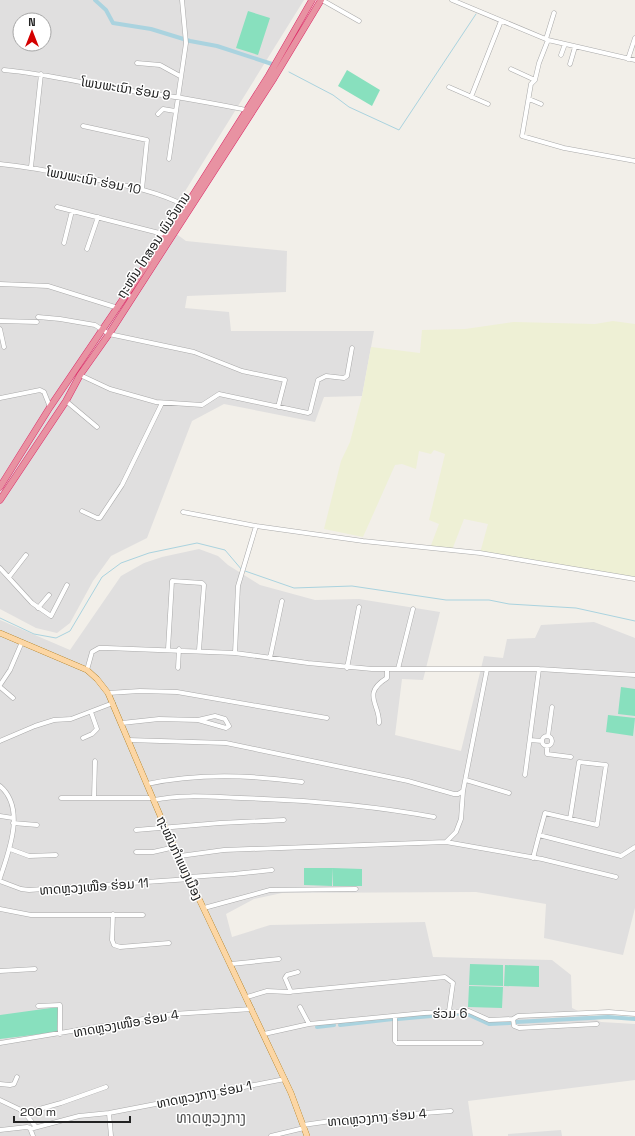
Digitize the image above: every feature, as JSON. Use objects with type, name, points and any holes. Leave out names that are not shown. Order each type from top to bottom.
[{"type":"highway","name":"ຖະໜົນ ໄກສອນ ພົມວິຫານ","points":[[0,488],[50,407],[186,206],[247,110],[312,0]]},
{"type":"highway","name":"ຖະໜົນ ໄກສອນ ພົມວິຫານ","points":[[0,500],[66,401],[80,375],[109,334],[274,78],[321,0]]},
{"type":"main road","name":"ຖະໜົນກຳແພງເມືອງ","points":[[0,633],[86,670],[97,679],[108,693],[165,827],[285,1079],[307,1136]]},
{"type":"street","points":[[169,159],[177,96],[186,43],[182,0]]},
{"type":"street","points":[[321,0],[359,21]]},
{"type":"street","points":[[452,0],[547,40],[635,60]]},
{"type":"street","points":[[554,13],[535,80],[531,84],[522,136],[564,148],[635,161]]},
{"type":"street","points":[[471,97],[501,21]]},
{"type":"street","points":[[628,59],[635,38]]},
{"type":"street","points":[[561,55],[565,44]]},
{"type":"street","points":[[570,64],[575,46]]},
{"type":"street","points":[[137,63],[160,65],[180,76]]},
{"type":"street","name":"ໂພນພະເນົາ ຮ່ອມ 9","points":[[4,70],[41,74],[140,92],[177,96],[247,110]]},
{"type":"street","points":[[511,70],[535,80]]},
{"type":"street","points":[[31,168],[41,74]]},
{"type":"street","points":[[449,87],[488,104]]},
{"type":"street","points":[[529,99],[541,104]]},
{"type":"street","points":[[158,114],[163,109],[175,111]]},
{"type":"street","points":[[83,126],[147,140],[142,188]]},
{"type":"street","name":"ໂພນພະເນົາ ຮ່ອມ 10","points":[[0,164],[31,168],[142,188],[165,195],[186,206]]},
{"type":"street","points":[[57,207],[167,235]]},
{"type":"street","points":[[64,244],[72,211]]},
{"type":"street","points":[[87,249],[98,217]]},
{"type":"street","points":[[0,284],[48,286],[118,308]]},
{"type":"street","points":[[38,317],[96,325],[109,334],[194,352],[242,371],[284,380],[278,406]]},
{"type":"street","points":[[0,321],[37,322]]},
{"type":"street","points":[[0,329],[4,347]]},
{"type":"street","points":[[80,375],[110,389],[162,403],[202,405],[219,394],[310,412],[318,380],[326,376],[344,378],[347,376],[352,348]]},
{"type":"street","points":[[0,398],[40,390],[44,392],[50,407]]},
{"type":"street","points":[[66,401],[97,427]]},
{"type":"street","points":[[82,511],[100,518],[122,485],[162,403]]},
{"type":"street","points":[[183,512],[256,526],[363,541],[480,553],[635,579]]},
{"type":"street","points":[[235,653],[240,582],[256,526]]},
{"type":"street","points":[[9,577],[26,555]]},
{"type":"street","points":[[0,568],[38,608],[52,615],[67,585]]},
{"type":"street","points":[[168,649],[172,581],[202,583],[204,585],[199,650]]},
{"type":"street","points":[[38,608],[49,595]]},
{"type":"street","points":[[270,658],[282,601]]},
{"type":"street","points":[[347,668],[359,607]]},
{"type":"street","points":[[398,669],[413,608]]},
{"type":"street","points":[[13,698],[0,686],[10,670],[22,642]]},
{"type":"street","points":[[86,670],[92,652],[99,648],[199,650],[235,653],[347,668],[539,669],[635,675]]},
{"type":"street","points":[[178,668],[179,649]]},
{"type":"street","points":[[379,723],[378,714],[374,705],[374,695],[378,684],[388,678],[388,669]]},
{"type":"street","points":[[446,842],[456,832],[460,819],[463,791],[487,669]]},
{"type":"street","points":[[525,775],[539,669]]},
{"type":"street","points":[[108,693],[140,691],[177,692],[326,718]]},
{"type":"street","points":[[0,741],[34,726],[54,720],[72,719],[113,703]]},
{"type":"street","points":[[547,746],[552,742],[548,736],[552,707]]},
{"type":"street","points":[[83,738],[92,734],[97,729],[91,712]]},
{"type":"street","points":[[122,723],[159,718],[198,720],[221,717],[229,726],[226,728],[215,726],[198,720]]},
{"type":"street","points":[[542,741],[548,736]]},
{"type":"street","points":[[128,740],[226,742],[408,781],[454,794],[458,794],[463,791]]},
{"type":"street","points":[[530,740],[542,741],[547,746],[547,754],[571,757]]},
{"type":"street","points":[[94,798],[95,761]]},
{"type":"street","points":[[533,858],[545,813],[570,819],[597,825],[606,765],[579,762],[570,819]]},
{"type":"street","points":[[147,784],[175,779],[238,777],[266,777],[302,782]]},
{"type":"street","points":[[466,780],[508,793]]},
{"type":"street","points":[[0,786],[9,796],[13,818],[10,849],[0,879]]},
{"type":"street","points":[[61,798],[153,799],[171,797],[200,797],[300,801],[388,808],[434,817]]},
{"type":"street","points":[[0,816],[13,818]]},
{"type":"street","points":[[136,830],[284,820]]},
{"type":"street","points":[[13,823],[37,826]]},
{"type":"street","points":[[539,835],[621,856],[635,847]]},
{"type":"street","points":[[180,856],[224,850],[446,842],[533,858],[616,877]]},
{"type":"street","points":[[136,852],[158,851],[175,847]]},
{"type":"street","points":[[10,849],[29,856],[56,855]]},
{"type":"street","name":"ທາດຫຼວງເໜືອ ຮ່ອມ 11","points":[[0,879],[21,889],[29,890],[190,878],[272,870]]},
{"type":"street","points":[[204,908],[270,890],[356,889]]},
{"type":"street","points":[[0,909],[31,915],[143,914]]},
{"type":"street","points":[[113,914],[112,940],[114,945],[120,947],[168,943]]},
{"type":"street","points":[[231,964],[279,959]]},
{"type":"street","points":[[0,971],[35,969]]},
{"type":"street","points":[[291,992],[285,978],[287,975],[298,972]]},
{"type":"street","points":[[247,997],[267,991],[291,992],[445,977],[453,983],[449,1011]]},
{"type":"street","points":[[38,1006],[60,1005],[60,1034]]},
{"type":"street","points":[[300,1007],[309,1024]]},
{"type":"street","name":"ທາດຫຼວງເໜືອ ຮ່ອມ 4","points":[[0,1043],[173,1014],[252,1009]]},
{"type":"street","name":"ຮ່ວມ 6","points":[[264,1034],[309,1024],[449,1011],[469,1011],[489,1020],[512,1019],[518,1016],[610,1012],[635,1014]]},
{"type":"street","points":[[395,1016],[395,1037],[397,1043],[481,1043]]},
{"type":"street","points":[[512,1019],[514,1026],[519,1028],[597,1024]]},
{"type":"street","points":[[0,1084],[14,1084],[17,1077]]},
{"type":"street","name":"ທາດຫຼວງກາງ ຮ່ອມ 1","points":[[0,1130],[27,1127],[30,1129],[79,1116],[109,1113],[285,1079]]},
{"type":"street","points":[[26,1113],[61,1103],[106,1087]]},
{"type":"street","points":[[0,1100],[11,1104],[26,1113],[36,1127]]},
{"type":"street","name":"ທາດຫຼວງກາງ ຮ່ອມ 4","points":[[271,1136],[304,1126],[345,1119],[451,1111]]},
{"type":"street","points":[[109,1113],[111,1136]]},
{"type":"street","points":[[30,1129],[33,1136]]},
{"type":"shaded area","points":[[0,0],[304,0],[164,225],[186,241],[287,251],[286,292],[187,296],[185,308],[229,312],[231,331],[374,331],[362,396],[324,397],[315,422],[224,404],[192,421],[147,538],[111,556],[93,581],[70,623],[57,633],[36,628],[0,609]]},
{"type":"shaded area","points":[[199,549],[218,556],[228,565],[260,585],[315,600],[359,599],[440,612],[423,680],[402,679],[395,735],[461,751],[484,656],[503,658],[507,639],[535,638],[541,625],[594,622],[635,638],[635,908],[623,955],[544,938],[546,904],[476,892],[282,893],[254,899],[226,914],[232,937],[270,925],[425,922],[433,957],[552,960],[571,975],[572,1008],[601,1022],[635,1024],[635,1080],[468,1101],[473,1136],[0,1136],[0,620],[70,650],[121,576],[144,563],[162,557]]},
{"type":"shaded area","points":[[561,1130],[562,1136],[508,1136],[508,1134]]},
{"type":"green space","points":[[248,11],[270,18],[258,55],[236,48]]},
{"type":"green space","points":[[347,70],[380,90],[372,106],[338,86]]},
{"type":"green space","points":[[613,321],[635,324],[635,579],[480,553],[488,524],[464,519],[452,550],[430,548],[439,524],[429,520],[445,454],[434,450],[431,454],[419,451],[416,469],[402,464],[395,465],[363,537],[324,529],[341,461],[350,442],[362,396],[371,347],[420,353],[422,330],[465,329],[514,322],[595,324]]},
{"type":"green space","points":[[621,687],[635,689],[635,716],[618,714]]},
{"type":"green space","points":[[608,715],[635,718],[633,736],[606,732]]},
{"type":"green space","points":[[304,868],[333,868],[332,886],[304,885]]},
{"type":"green space","points":[[333,868],[362,869],[362,886],[333,886]]},
{"type":"green space","points":[[470,964],[503,965],[503,986],[469,985]]},
{"type":"green space","points":[[505,965],[539,966],[539,987],[504,986]]},
{"type":"green space","points":[[469,986],[503,987],[502,1008],[468,1007]]},
{"type":"green space","points":[[58,1007],[57,1032],[0,1039],[0,1015]]},
{"type":"waterway","points":[[95,0],[106,10],[113,23],[151,29],[190,41],[217,46],[272,64]]},
{"type":"waterway","points":[[289,72],[333,95],[349,107],[399,130],[476,14]]},
{"type":"waterway","points":[[0,618],[34,634],[56,638],[70,631],[102,577],[121,563],[149,553],[197,543],[225,550],[242,570]]},
{"type":"waterway","points":[[245,571],[294,588],[352,586],[446,600],[489,600],[509,604],[576,608],[635,621]]},
{"type":"waterway","points":[[398,1019],[465,1013],[489,1024],[510,1023]]},
{"type":"waterway","points":[[516,1022],[608,1017],[635,1019]]},
{"type":"waterway","points":[[340,1025],[393,1019]]},
{"type":"waterway","points":[[317,1027],[334,1025]]},
{"type":"district","name":"ທາດຫຼວງກາງ","points":[[211,1118]]}]
